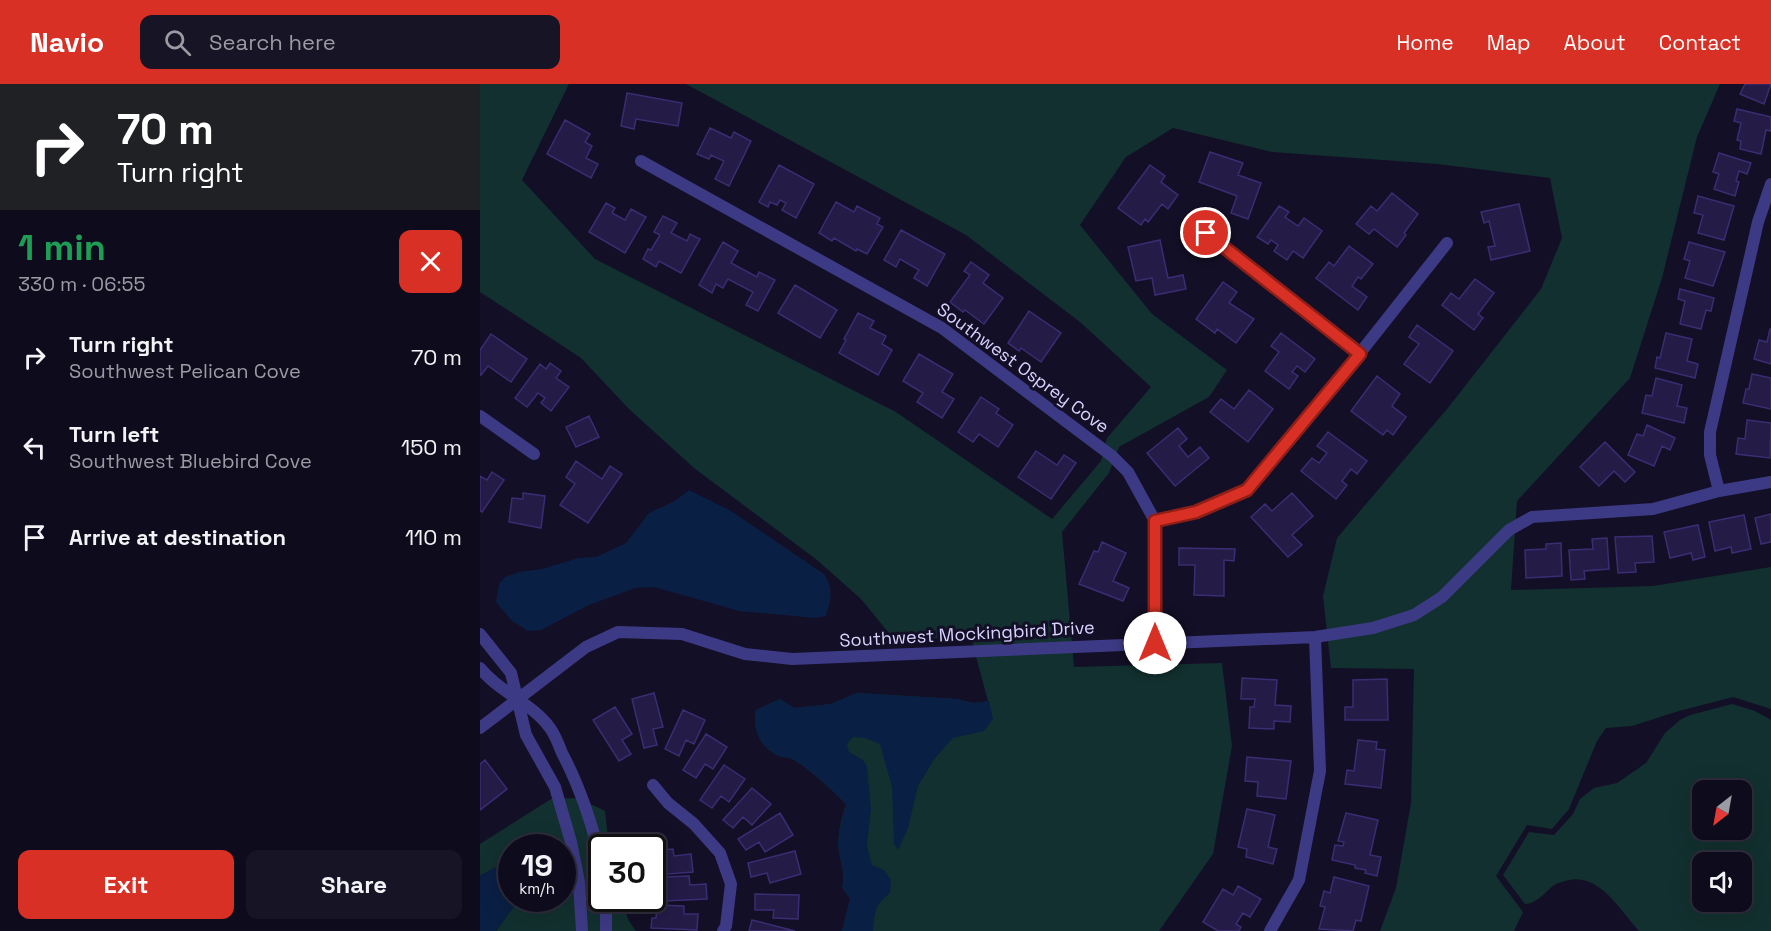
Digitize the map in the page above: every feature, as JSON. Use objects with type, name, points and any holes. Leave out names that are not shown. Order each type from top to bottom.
[{"type":"street","name":"Southwest Osprey Cove","points":[[641,161],[942,328],[1112,456],[1128,472],[1155,521],[1155,643]]},
{"type":"street","points":[[1719,491],[1710,455],[1710,432],[1758,222],[1771,184]]},
{"type":"street","points":[[1206,233],[1360,354]]},
{"type":"street","points":[[1155,521],[1196,512],[1247,490],[1360,354],[1447,243]]},
{"type":"street","points":[[480,416],[534,454]]},
{"type":"street","name":"Southwest Mockingbird Drive","points":[[480,728],[586,647],[618,632],[682,634],[745,654],[792,660],[1315,637],[1374,628],[1414,615],[1442,597],[1509,530],[1532,517],[1653,509],[1719,491],[1771,482]]},
{"type":"street","points":[[480,634],[511,673],[526,735],[555,787],[571,842],[579,882],[582,931]]},
{"type":"street","points":[[1270,931],[1299,880],[1320,771],[1315,637]]},
{"type":"street","points":[[480,668],[487,677],[518,698],[550,728],[580,788],[595,834]]},
{"type":"street","points":[[653,785],[668,803],[694,824],[720,853],[731,884],[726,926],[723,931]]},
{"type":"street","points":[[606,912],[606,931]]},
{"type":"green space","points":[[480,84],[569,84],[522,180],[595,259],[896,412],[1052,519],[1101,461],[1107,438],[1151,387],[1080,322],[966,235],[686,84],[1720,84],[1697,137],[1662,278],[1630,378],[1517,501],[1511,590],[1653,586],[1771,567],[1771,709],[1733,697],[1632,726],[1606,728],[1597,741],[1569,809],[1552,829],[1527,825],[1496,876],[1523,912],[1514,931],[1380,931],[1396,888],[1411,803],[1414,669],[1331,668],[1323,596],[1337,538],[1447,409],[1541,289],[1562,238],[1550,178],[1438,164],[1272,152],[1173,128],[1126,157],[1080,225],[1152,314],[1227,370],[1209,397],[1119,447],[1109,473],[1062,532],[1074,667],[1222,663],[1232,746],[1213,854],[1159,931],[842,931],[850,899],[842,887],[843,872],[839,842],[840,826],[846,804],[806,768],[792,759],[779,756],[762,743],[755,724],[756,710],[780,699],[794,708],[831,704],[857,693],[957,699],[974,703],[988,701],[971,638],[893,638],[861,599],[817,560],[694,468],[629,409],[581,358],[480,292]]},
{"type":"green space","points":[[1732,704],[1755,711],[1771,720],[1771,931],[1639,931],[1600,888],[1580,880],[1558,883],[1538,899],[1525,904],[1503,875],[1529,832],[1554,835],[1573,814],[1580,799],[1594,788],[1617,783],[1646,763],[1665,733],[1690,715]]},
{"type":"green space","points":[[578,798],[605,811],[608,834],[588,834],[588,912],[625,912],[636,931],[496,931],[510,912],[576,912],[576,834],[498,834],[498,867],[480,876],[480,844],[551,799]]},
{"type":"water","points":[[689,490],[731,511],[824,574],[831,594],[826,616],[815,618],[739,611],[654,587],[635,588],[589,605],[541,630],[528,631],[512,621],[496,602],[499,584],[505,577],[578,558],[596,557],[626,543],[649,513],[675,501]]},
{"type":"water","points":[[857,693],[957,699],[974,703],[989,701],[993,719],[984,731],[953,738],[935,758],[918,786],[908,828],[898,850],[894,844],[892,787],[880,744],[865,738],[853,737],[847,744],[849,752],[863,760],[867,766],[871,809],[867,845],[872,865],[884,870],[891,880],[890,893],[876,910],[873,931],[842,931],[850,899],[842,887],[843,876],[838,849],[846,804],[806,768],[767,748],[759,737],[755,724],[756,710],[780,699],[794,708],[831,704]]},
{"type":"water","points":[[498,866],[498,912],[510,912],[496,931],[480,931],[480,876]]},
{"type":"building","points":[[1745,84],[1771,84],[1764,104],[1740,94]]},
{"type":"building","points":[[627,93],[682,103],[678,126],[636,119],[634,129],[621,126]]},
{"type":"building","points":[[1737,109],[1771,117],[1771,131],[1766,130],[1761,154],[1740,149],[1741,141],[1737,140],[1741,123],[1734,121]]},
{"type":"building","points":[[565,120],[590,134],[585,142],[592,146],[586,158],[598,164],[591,178],[547,154]]},
{"type":"building","points":[[710,128],[731,138],[734,132],[751,141],[729,186],[715,179],[724,161],[711,155],[709,159],[697,154]]},
{"type":"building","points":[[1210,152],[1243,163],[1238,175],[1261,183],[1248,219],[1231,213],[1237,196],[1199,182]]},
{"type":"building","points":[[1719,153],[1751,163],[1747,174],[1739,171],[1735,196],[1714,189],[1719,174],[1713,172]]},
{"type":"building","points":[[779,165],[814,184],[796,218],[782,210],[786,203],[780,200],[777,205],[770,202],[768,207],[759,202]]},
{"type":"building","points":[[1150,165],[1165,176],[1161,182],[1178,195],[1168,209],[1162,204],[1148,222],[1145,219],[1141,225],[1118,208]]},
{"type":"building","points":[[1392,193],[1418,214],[1397,247],[1374,229],[1369,234],[1356,224],[1371,206],[1377,211]]},
{"type":"building","points":[[1698,196],[1734,206],[1724,240],[1698,233],[1703,215],[1694,213]]},
{"type":"building","points":[[836,202],[854,212],[857,206],[880,218],[877,224],[883,227],[867,254],[857,249],[856,251],[834,238],[832,241],[819,233]]},
{"type":"building","points":[[606,203],[615,208],[612,213],[625,220],[631,209],[646,217],[625,253],[589,232]]},
{"type":"building","points":[[1519,204],[1530,251],[1491,260],[1488,247],[1495,246],[1489,221],[1484,223],[1481,212]]},
{"type":"building","points":[[1279,206],[1289,212],[1285,217],[1298,226],[1304,218],[1322,231],[1303,258],[1293,251],[1287,260],[1274,251],[1278,245],[1271,240],[1268,244],[1257,237]]},
{"type":"building","points":[[663,216],[677,223],[671,233],[687,241],[690,234],[700,239],[681,273],[659,261],[656,267],[643,259],[660,235],[654,232]]},
{"type":"building","points":[[901,230],[945,254],[927,286],[914,278],[919,270],[900,259],[896,267],[884,260]]},
{"type":"building","points":[[1160,240],[1168,278],[1183,275],[1186,289],[1155,295],[1152,278],[1136,281],[1128,247]]},
{"type":"building","points":[[723,242],[738,251],[731,263],[757,277],[759,272],[775,280],[758,311],[746,305],[753,292],[728,279],[723,288],[716,284],[712,293],[699,285]]},
{"type":"building","points":[[1689,242],[1725,252],[1713,286],[1685,278],[1690,261],[1684,259]]},
{"type":"building","points":[[1349,246],[1373,264],[1361,279],[1358,277],[1352,286],[1367,297],[1358,310],[1316,278],[1329,262],[1334,266]]},
{"type":"building","points":[[971,262],[989,275],[983,283],[1003,298],[984,324],[950,302],[970,275],[964,271]]},
{"type":"building","points":[[1475,279],[1494,293],[1478,314],[1483,318],[1474,330],[1442,305],[1451,293],[1459,299]]},
{"type":"building","points":[[1223,282],[1237,292],[1229,303],[1254,319],[1236,343],[1217,329],[1215,333],[1196,319]]},
{"type":"building","points":[[795,285],[837,310],[820,338],[778,313]]},
{"type":"building","points":[[1680,289],[1714,298],[1711,311],[1706,310],[1701,329],[1680,324],[1685,301],[1678,299]]},
{"type":"building","points":[[1029,311],[1061,333],[1041,362],[1021,348],[1019,351],[1008,343]]},
{"type":"building","points":[[858,313],[874,321],[870,328],[886,336],[882,344],[892,350],[878,375],[839,353]]},
{"type":"building","points":[[1417,325],[1453,351],[1430,383],[1404,364],[1419,344],[1409,337]]},
{"type":"building","points":[[1770,329],[1771,364],[1754,359],[1759,340],[1767,342]]},
{"type":"building","points":[[1281,333],[1315,359],[1305,372],[1297,366],[1292,372],[1298,376],[1289,389],[1265,371],[1279,352],[1271,346]]},
{"type":"building","points":[[1666,333],[1692,339],[1687,361],[1698,364],[1695,378],[1655,368]]},
{"type":"building","points":[[491,334],[527,359],[511,382],[488,366],[480,374],[480,350]]},
{"type":"building","points":[[919,354],[953,374],[942,392],[954,399],[942,418],[917,402],[923,393],[903,381]]},
{"type":"building","points":[[550,363],[561,371],[556,378],[569,387],[551,411],[541,403],[545,398],[538,393],[527,407],[515,398],[540,364],[546,369]]},
{"type":"building","points":[[1752,374],[1771,378],[1771,409],[1743,403]]},
{"type":"building","points":[[1377,376],[1400,394],[1392,406],[1406,417],[1393,435],[1387,430],[1383,435],[1351,411]]},
{"type":"building","points":[[1656,378],[1682,385],[1677,406],[1687,408],[1684,423],[1642,413],[1646,395],[1652,396]]},
{"type":"building","points":[[1249,390],[1273,409],[1248,442],[1210,412],[1221,399],[1234,409]]},
{"type":"building","points":[[981,397],[999,409],[996,413],[1013,425],[998,447],[979,434],[973,442],[958,432]]},
{"type":"building","points":[[589,416],[599,437],[576,447],[566,427]]},
{"type":"building","points":[[1747,420],[1771,423],[1770,458],[1736,454],[1738,438],[1745,439]]},
{"type":"building","points":[[1647,425],[1675,438],[1670,450],[1662,446],[1654,466],[1628,455],[1637,434],[1643,436]]},
{"type":"building","points":[[1178,428],[1187,439],[1179,446],[1188,457],[1200,447],[1209,458],[1175,486],[1147,453]]},
{"type":"building","points":[[1328,432],[1367,461],[1357,474],[1351,469],[1342,481],[1347,485],[1336,499],[1301,471],[1312,458],[1319,463],[1327,453],[1317,446]]},
{"type":"building","points":[[1605,442],[1635,472],[1625,482],[1614,471],[1599,486],[1580,467]]},
{"type":"building","points":[[1036,451],[1057,465],[1064,455],[1076,463],[1051,499],[1018,477]]},
{"type":"building","points":[[576,461],[602,479],[610,466],[622,474],[588,523],[560,505],[575,484],[566,477]]},
{"type":"building","points":[[492,472],[504,480],[482,512],[480,511],[480,476],[487,480]]},
{"type":"building","points":[[523,493],[545,496],[541,528],[509,522],[512,498],[523,499]]},
{"type":"building","points":[[1292,493],[1313,516],[1292,535],[1302,545],[1288,557],[1251,517],[1265,504],[1272,511]]},
{"type":"building","points":[[1771,514],[1771,542],[1761,544],[1755,518]]},
{"type":"building","points":[[1744,515],[1751,549],[1732,553],[1731,547],[1715,551],[1709,522]]},
{"type":"building","points":[[1698,525],[1705,557],[1693,560],[1691,553],[1670,558],[1664,532]]},
{"type":"building","points":[[1652,536],[1654,562],[1635,563],[1636,572],[1618,573],[1615,537]]},
{"type":"building","points":[[1607,538],[1609,569],[1584,571],[1585,579],[1571,580],[1569,550],[1593,549],[1592,539]]},
{"type":"building","points":[[1102,542],[1126,553],[1113,581],[1129,588],[1123,601],[1079,584],[1094,551],[1098,552]]},
{"type":"building","points":[[1561,543],[1562,576],[1526,578],[1525,550],[1546,549],[1546,544]]},
{"type":"building","points":[[1179,548],[1235,549],[1234,561],[1224,560],[1224,596],[1194,595],[1195,565],[1179,565]]},
{"type":"building","points":[[1242,678],[1277,680],[1275,705],[1291,706],[1290,722],[1274,721],[1274,729],[1249,728],[1250,707],[1254,707],[1255,699],[1241,699]]},
{"type":"building","points":[[1387,679],[1388,720],[1345,720],[1345,707],[1353,707],[1353,680]]},
{"type":"building","points":[[654,693],[663,727],[653,729],[657,745],[644,748],[632,699]]},
{"type":"building","points":[[615,707],[632,734],[622,740],[631,754],[619,761],[593,720]]},
{"type":"building","points":[[683,710],[705,720],[694,744],[686,740],[679,756],[665,749]]},
{"type":"building","points":[[706,734],[727,747],[713,769],[705,764],[696,778],[683,770]]},
{"type":"building","points":[[1358,740],[1377,742],[1376,749],[1385,750],[1381,788],[1345,784],[1347,770],[1354,771]]},
{"type":"building","points":[[1247,757],[1291,761],[1286,799],[1257,796],[1258,782],[1245,781]]},
{"type":"building","points":[[485,760],[507,789],[480,810],[480,764]]},
{"type":"building","points":[[724,765],[745,779],[729,802],[721,796],[712,808],[700,800]]},
{"type":"building","points":[[752,788],[771,804],[752,825],[743,817],[733,828],[723,820]]},
{"type":"building","points":[[1247,809],[1275,815],[1268,847],[1277,849],[1273,864],[1246,857],[1247,849],[1238,847]]},
{"type":"building","points":[[780,813],[793,835],[765,852],[759,842],[746,850],[738,839]]},
{"type":"building","points":[[1346,813],[1378,820],[1370,855],[1381,857],[1377,876],[1365,873],[1366,870],[1355,868],[1355,865],[1332,860],[1335,845],[1343,846],[1344,842],[1338,841]]},
{"type":"building","points":[[673,849],[674,856],[691,854],[693,872],[666,874],[666,850]]},
{"type":"building","points":[[795,851],[801,874],[770,883],[767,873],[751,877],[748,863]]},
{"type":"building","points":[[689,876],[690,885],[706,884],[707,899],[666,901],[666,877]]},
{"type":"building","points":[[1334,877],[1369,886],[1361,921],[1356,920],[1353,931],[1319,929],[1325,907],[1320,906],[1324,891],[1330,893]]},
{"type":"building","points":[[1238,886],[1261,899],[1250,917],[1243,913],[1236,924],[1241,927],[1239,931],[1218,931],[1203,922],[1223,889],[1233,895]]},
{"type":"building","points":[[755,894],[799,895],[798,919],[773,918],[774,910],[755,910]]},
{"type":"building","points":[[666,905],[684,906],[684,914],[698,914],[697,930],[651,928],[652,918],[656,918],[656,912],[666,912]]},
{"type":"building","points":[[752,920],[795,931],[749,931]]},
{"type":"route","points":[[1155,643],[1155,521],[1196,512],[1247,490],[1360,354],[1206,233]]}]
